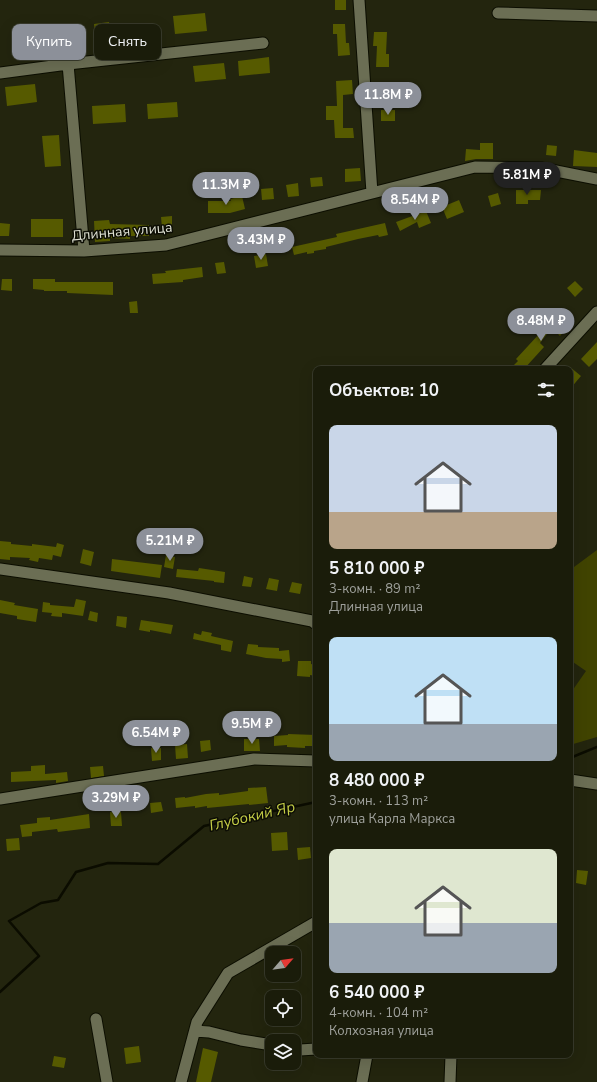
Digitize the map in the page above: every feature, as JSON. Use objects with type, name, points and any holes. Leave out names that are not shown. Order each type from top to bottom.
[{"type":"street","points":[[359,0],[372,193]]},
{"type":"street","points":[[498,13],[597,16]]},
{"type":"street","points":[[0,73],[68,64],[263,43]]},
{"type":"street","points":[[68,64],[84,252]]},
{"type":"street","name":"Длинная улица","points":[[0,250],[84,252],[166,245],[475,167],[541,168],[597,179]]},
{"type":"street","points":[[548,366],[597,312]]},
{"type":"street","points":[[0,569],[169,593],[313,621]]},
{"type":"street","points":[[0,799],[254,759],[313,761]]},
{"type":"street","points":[[573,780],[597,784]]},
{"type":"street","points":[[181,1082],[197,1022],[228,973],[313,924]]},
{"type":"street","points":[[96,1019],[107,1082]]},
{"type":"street","points":[[195,1031],[209,1032],[265,1044]]},
{"type":"street","points":[[301,1050],[313,1049]]},
{"type":"street","points":[[362,1082],[366,1058]]},
{"type":"street","points":[[450,1082],[451,1058]]},
{"type":"shaded area","points":[[597,550],[597,737],[573,744],[573,690],[586,671],[573,662],[573,568]]},
{"type":"building","points":[[335,0],[346,0],[346,10],[335,10]]},
{"type":"building","points":[[205,13],[207,31],[175,34],[173,16]]},
{"type":"building","points":[[109,22],[109,24],[94,24]]},
{"type":"building","points":[[333,24],[345,24],[346,43],[349,43],[350,55],[338,56],[337,34],[333,34]]},
{"type":"building","points":[[374,32],[387,32],[386,54],[389,54],[389,67],[376,67],[377,46],[373,46]]},
{"type":"building","points":[[269,57],[270,73],[239,76],[238,61]]},
{"type":"building","points":[[224,63],[226,79],[195,82],[193,66]]},
{"type":"building","points":[[352,80],[353,94],[343,95],[343,128],[353,128],[354,138],[335,138],[334,120],[326,120],[326,106],[337,106],[336,81]]},
{"type":"building","points":[[377,83],[387,84],[387,93],[377,93]]},
{"type":"building","points":[[35,84],[37,102],[7,106],[5,87]]},
{"type":"building","points":[[177,102],[178,117],[148,119],[147,104]]},
{"type":"building","points":[[125,104],[126,122],[93,124],[92,106]]},
{"type":"building","points":[[381,110],[395,110],[395,121],[381,121]]},
{"type":"building","points":[[59,135],[61,166],[45,167],[42,136]]},
{"type":"building","points":[[480,143],[493,143],[493,159],[476,159],[465,161],[466,149],[480,150]]},
{"type":"building","points":[[547,145],[557,146],[556,156],[546,155]]},
{"type":"building","points":[[574,150],[597,153],[597,167],[573,166]]},
{"type":"building","points":[[360,168],[361,181],[345,182],[345,169]]},
{"type":"building","points":[[322,177],[323,186],[311,187],[310,178]]},
{"type":"building","points":[[298,183],[299,196],[288,197],[286,185]]},
{"type":"building","points":[[273,188],[274,199],[262,200],[261,189]]},
{"type":"building","points":[[516,190],[541,190],[540,200],[528,200],[528,204],[516,204]]},
{"type":"building","points":[[498,193],[501,204],[491,207],[488,196]]},
{"type":"building","points":[[242,196],[245,209],[230,213],[208,213],[208,201],[231,201],[230,199]]},
{"type":"building","points":[[459,200],[464,212],[447,219],[442,207]]},
{"type":"building","points":[[426,211],[431,223],[419,228],[417,222],[400,231],[396,222]]},
{"type":"building","points":[[172,216],[172,227],[162,228],[161,217]]},
{"type":"building","points":[[31,219],[63,219],[63,237],[31,237]]},
{"type":"building","points":[[109,220],[110,224],[149,225],[149,236],[130,236],[130,239],[110,238],[110,241],[95,242],[94,221]]},
{"type":"building","points":[[0,223],[10,224],[9,236],[0,236]]},
{"type":"building","points":[[385,223],[388,235],[379,237],[378,235],[358,239],[326,247],[326,249],[314,251],[314,253],[307,254],[307,252],[294,255],[292,247],[337,237],[336,234]]},
{"type":"building","points":[[266,254],[268,266],[256,268],[254,256]]},
{"type":"building","points":[[224,262],[226,273],[217,274],[215,263]]},
{"type":"building","points":[[202,267],[203,277],[183,280],[183,282],[153,284],[152,274]]},
{"type":"building","points":[[2,279],[12,279],[12,291],[1,290]]},
{"type":"building","points":[[33,279],[55,279],[55,282],[113,282],[113,295],[67,293],[67,291],[44,291],[33,289]]},
{"type":"building","points":[[575,281],[583,289],[575,297],[567,288]]},
{"type":"building","points":[[137,301],[138,313],[130,313],[129,302]]},
{"type":"building","points":[[562,311],[572,321],[564,329],[565,330],[560,336],[552,328],[540,343],[544,347],[527,366],[513,366],[518,361],[516,359],[540,333],[539,332],[544,326],[545,327],[549,323],[552,326],[559,318],[557,316]]},
{"type":"building","points":[[597,342],[597,359],[589,367],[581,359]]},
{"type":"building","points":[[573,369],[581,376],[573,385]]},
{"type":"building","points":[[0,541],[11,542],[11,544],[32,546],[32,544],[56,547],[57,543],[64,545],[61,557],[53,555],[52,560],[39,558],[38,562],[29,560],[30,558],[10,557],[10,560],[0,559]]},
{"type":"building","points":[[83,549],[94,552],[91,566],[80,563]]},
{"type":"building","points":[[166,555],[175,557],[173,569],[164,567]]},
{"type":"building","points":[[112,559],[162,565],[160,578],[111,571]]},
{"type":"building","points":[[199,568],[225,572],[224,583],[176,577],[177,569],[198,571]]},
{"type":"building","points":[[244,576],[253,578],[251,587],[242,586]]},
{"type":"building","points":[[269,578],[279,580],[277,591],[266,589]]},
{"type":"building","points":[[292,582],[302,584],[300,594],[289,592]]},
{"type":"building","points":[[76,599],[86,601],[83,616],[62,613],[62,617],[51,616],[52,613],[42,612],[43,602],[50,603],[50,605],[74,607]]},
{"type":"building","points":[[0,600],[15,603],[14,605],[38,609],[36,622],[17,619],[17,616],[0,613]]},
{"type":"building","points":[[90,611],[98,613],[97,622],[88,620]]},
{"type":"building","points":[[117,616],[127,617],[126,628],[116,626]]},
{"type":"building","points":[[141,620],[173,625],[171,634],[150,630],[150,632],[139,630]]},
{"type":"building","points":[[202,631],[212,633],[211,636],[233,641],[231,652],[221,650],[221,645],[193,639],[194,633],[201,635]]},
{"type":"building","points":[[248,644],[258,645],[258,647],[279,648],[279,651],[289,650],[290,661],[282,662],[282,659],[266,658],[246,654]]},
{"type":"building","points":[[298,661],[311,661],[311,664],[313,664],[313,676],[310,675],[310,677],[297,676]]},
{"type":"building","points":[[313,735],[313,746],[305,746],[305,748],[287,747],[287,745],[274,746],[274,736]]},
{"type":"building","points":[[244,739],[259,739],[260,751],[244,751]]},
{"type":"building","points":[[210,740],[211,750],[201,752],[200,741]]},
{"type":"building","points":[[187,744],[188,758],[176,759],[175,745]]},
{"type":"building","points":[[151,748],[161,748],[161,760],[152,761]]},
{"type":"building","points":[[45,765],[45,774],[67,772],[68,781],[56,783],[56,780],[11,782],[11,772],[31,771],[31,766]]},
{"type":"building","points":[[103,766],[104,776],[91,778],[90,767]]},
{"type":"building","points":[[266,787],[268,803],[207,808],[207,806],[195,808],[195,806],[176,808],[175,798],[219,793],[219,795],[248,791],[248,788]]},
{"type":"building","points":[[161,802],[163,811],[151,813],[150,803]]},
{"type":"building","points":[[110,812],[121,812],[122,826],[111,826]]},
{"type":"building","points":[[89,814],[90,828],[58,832],[57,829],[32,832],[32,836],[22,837],[20,825],[37,823],[37,818],[50,817],[50,820]]},
{"type":"building","points":[[287,832],[288,850],[272,851],[271,833]]},
{"type":"building","points":[[19,838],[20,850],[7,851],[6,839]]},
{"type":"building","points":[[310,847],[311,858],[298,860],[297,848]]},
{"type":"building","points":[[577,870],[588,871],[586,885],[576,883]]},
{"type":"building","points":[[139,1046],[141,1062],[126,1064],[124,1048]]},
{"type":"building","points":[[203,1048],[218,1052],[211,1082],[196,1082]]},
{"type":"building","points":[[54,1056],[66,1058],[64,1068],[52,1066]]},
{"type":"waterway","name":"Глубокий Яр","points":[[573,757],[597,747]]},
{"type":"waterway","name":"Глубокий Яр","points":[[0,992],[39,956],[9,921],[41,903],[58,900],[76,872],[108,863],[158,864],[204,826],[313,803]]}]
